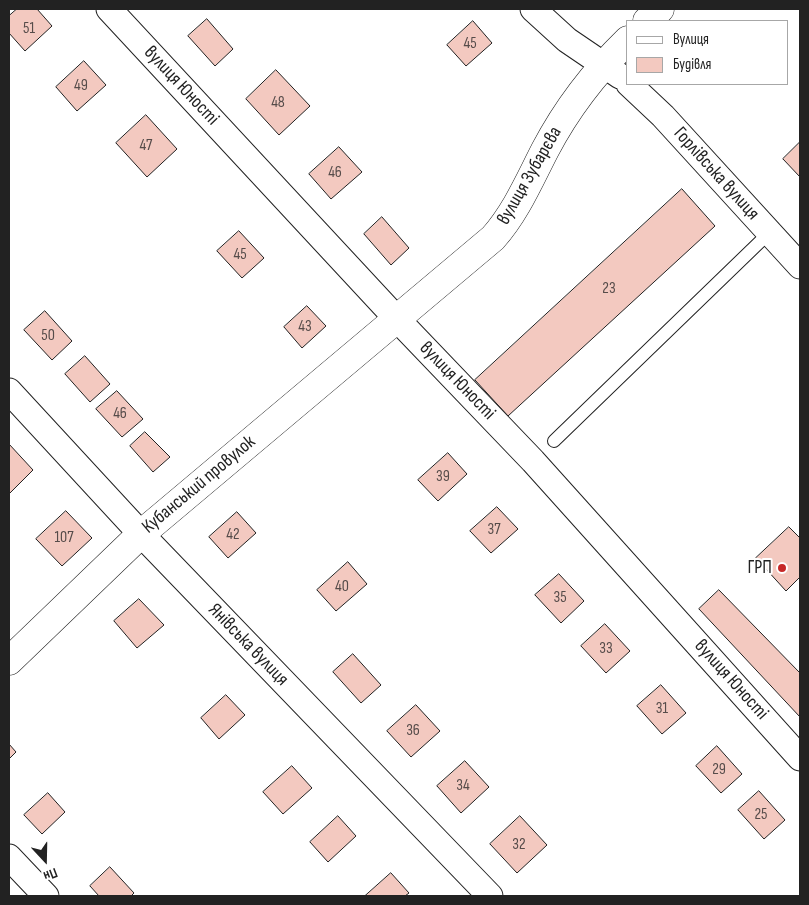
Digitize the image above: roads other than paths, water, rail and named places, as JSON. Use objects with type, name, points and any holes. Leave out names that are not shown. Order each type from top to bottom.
[{"type":"street","name":"вулиця Юності","points":[[109,9],[396,318],[533,461],[800,758]]},
{"type":"street","name":"Горлівська вулиця","points":[[533,9],[567,40],[604,64],[626,81]]},
{"type":"street","points":[[649,20],[660,9]]},
{"type":"street","name":"вулиця Зубарєва","points":[[396,318],[492,238],[506,223],[519,204],[562,121],[585,86],[626,42]]},
{"type":"street","name":"Горлівська вулиця","points":[[630,85],[664,116],[800,266]]},
{"type":"street","name":"Кубанський провулок","points":[[9,661],[141,534],[396,318]]},
{"type":"street","name":"Янівська вулиця","points":[[9,391],[141,534],[490,896]]},
{"type":"street","points":[[9,857],[46,896]]},
{"type":"lane","points":[[554,441],[769,234]]},
{"type":"place","name":"ГРП","points":[[782,568]]}]
